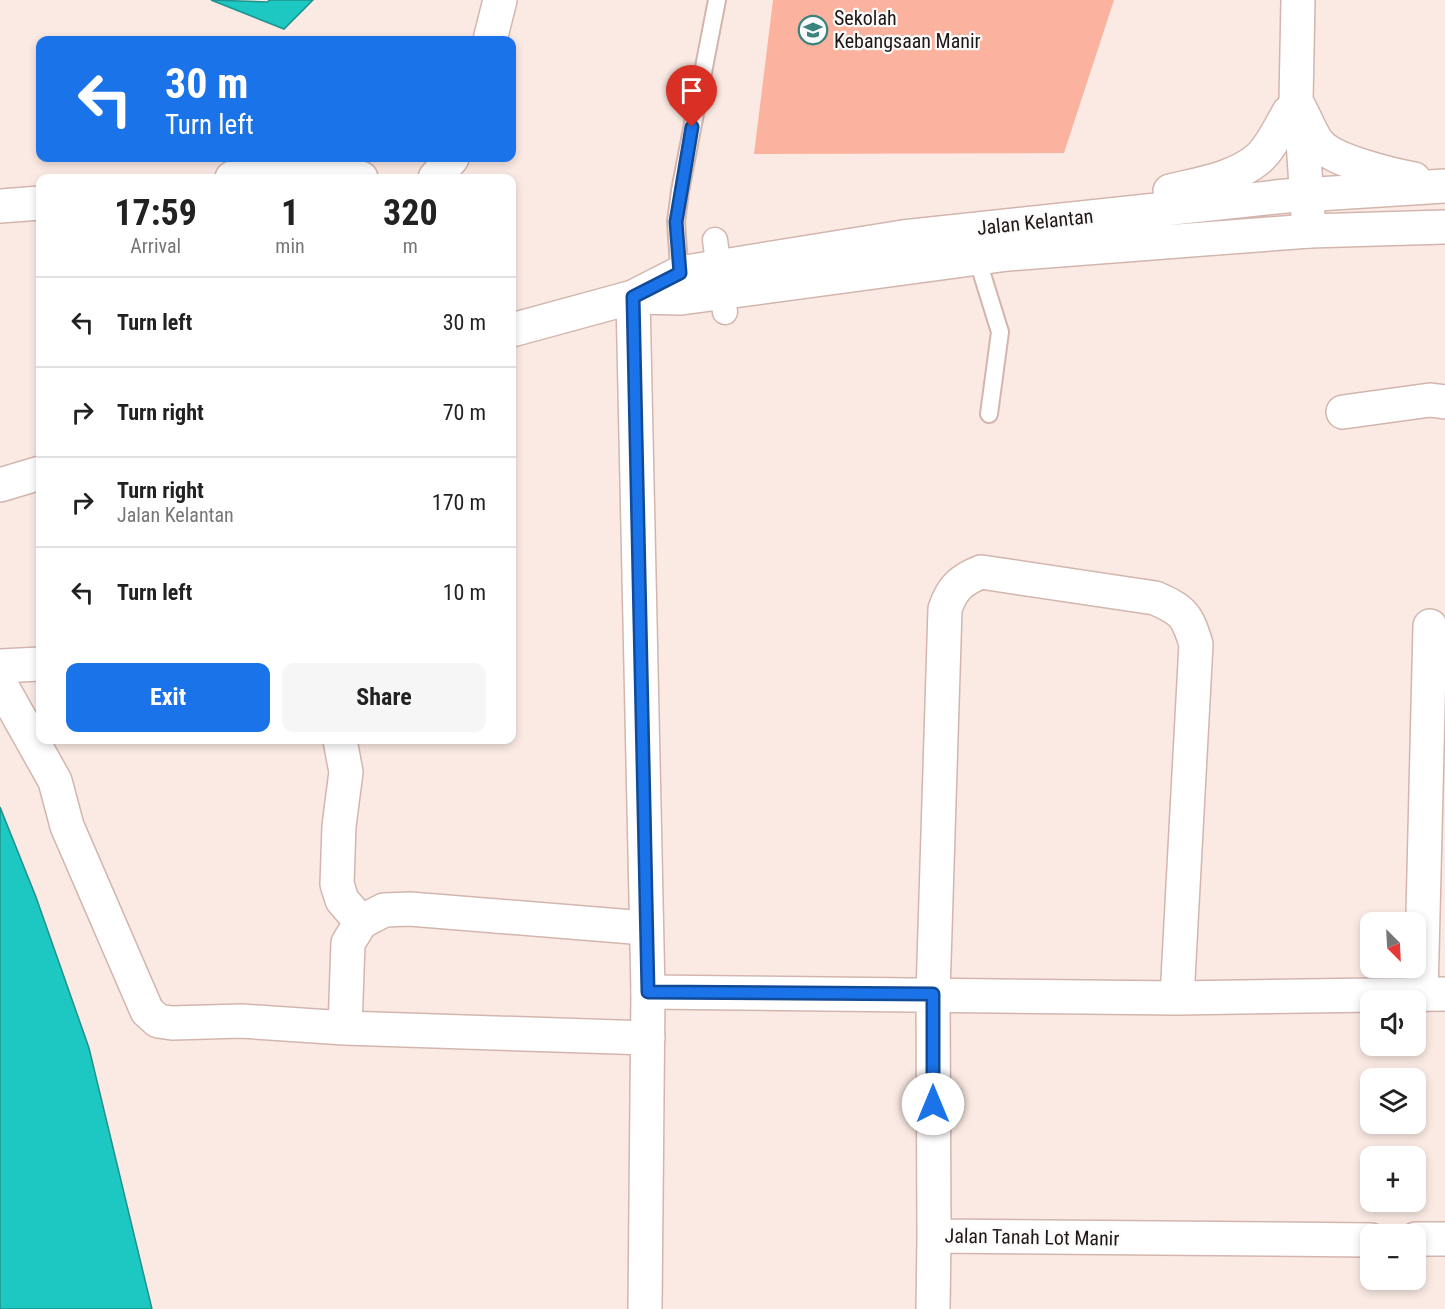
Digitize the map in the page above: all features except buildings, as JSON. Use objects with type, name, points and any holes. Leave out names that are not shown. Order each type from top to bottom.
[{"type":"main road","points":[[491,36],[500,0]]},
{"type":"main road","points":[[1298,0],[1295,108],[1298,232]]},
{"type":"main road","points":[[1295,108],[1320,145],[1334,154],[1382,173],[1445,186]]},
{"type":"main road","points":[[1012,224],[1205,183],[1239,171],[1259,158],[1295,108]]},
{"type":"main road","points":[[438,174],[449,162]]},
{"type":"main road","points":[[240,174],[253,167],[271,164],[302,164],[344,174]]},
{"type":"main road","name":"Jalan Kelantan","points":[[516,329],[680,285],[903,237],[1296,196],[1445,186]]},
{"type":"main road","points":[[0,206],[36,203]]},
{"type":"main road","name":"Jalan Kelantan","points":[[720,278],[1298,232],[1445,227]]},
{"type":"main road","points":[[633,297],[648,992],[645,1309]]},
{"type":"main road","points":[[1343,412],[1430,400],[1445,402]]},
{"type":"main road","name":"Jalan Tanah Lot Manir","points":[[1177,998],[1196,644],[1189,621],[1176,607],[1155,598],[981,572],[962,580],[951,592],[945,609],[933,994],[934,1236],[1360,1240]]},
{"type":"main road","points":[[648,992],[1177,998],[1433,995],[1430,626]]},
{"type":"main road","points":[[0,666],[36,664]]},
{"type":"main road","points":[[0,683],[55,781],[66,826],[147,1011],[158,1021],[172,1023],[241,1021],[345,1028],[648,1038]]},
{"type":"main road","points":[[341,744],[346,772],[339,826],[338,884],[342,900],[362,922]]},
{"type":"main road","points":[[345,1028],[348,944],[362,922],[384,910],[410,909],[645,928]]},
{"type":"main road","points":[[933,1309],[934,1236]]},
{"type":"main road","points":[[1426,1239],[1445,1239]]},
{"type":"lane","points":[[680,285],[676,222],[680,191],[717,0]]},
{"type":"lane","points":[[977,258],[1000,332],[989,414]]},
{"type":"shaded area","points":[[773,0],[1114,0],[1064,153],[754,154]]},
{"type":"water","points":[[211,0],[267,2],[270,0],[313,0],[284,29]]},
{"type":"water","points":[[0,807],[36,897],[89,1048],[152,1309],[0,1309]]},
{"type":"place","name":"Sekolah Kebangsaan Manir","points":[[813,30]]},
{"type":"route","points":[[692,127],[676,222],[680,273],[633,297],[648,992],[933,994],[933,1104]]}]
